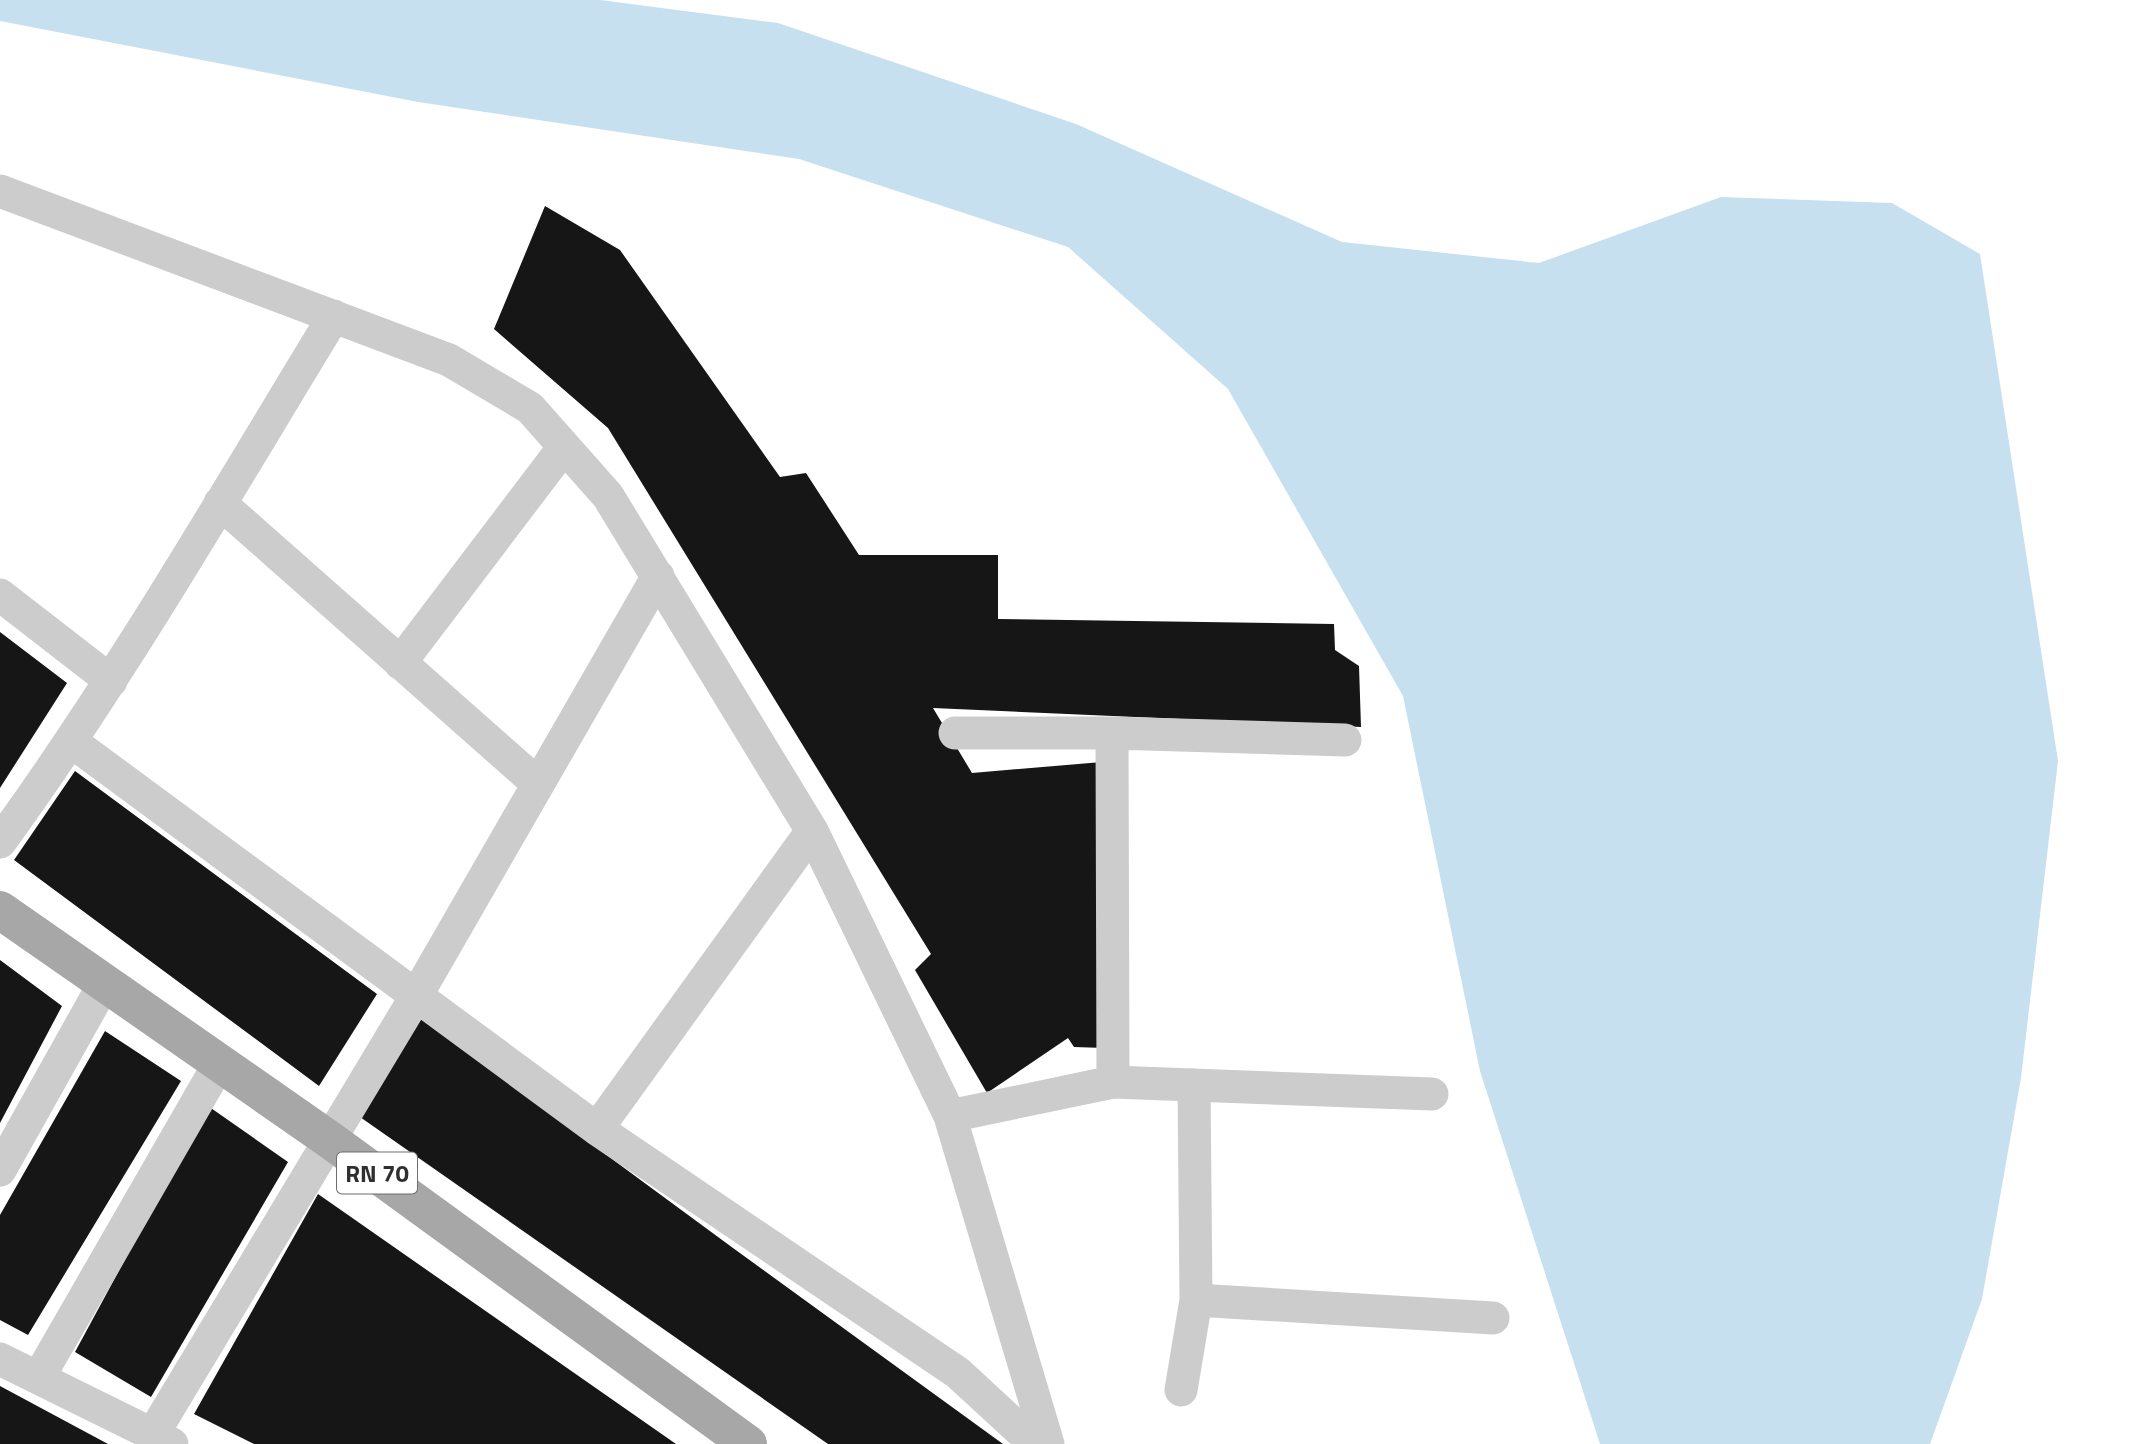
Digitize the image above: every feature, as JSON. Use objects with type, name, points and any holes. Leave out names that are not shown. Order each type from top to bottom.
[{"type":"main road","name":"RN 70","points":[[0,910],[330,1140],[748,1444]]},
{"type":"street","points":[[0,191],[449,360],[530,408],[608,496],[812,831],[950,1115],[1048,1444]]},
{"type":"street","points":[[0,842],[72,742],[111,681],[334,316]]},
{"type":"street","points":[[400,663],[564,447]]},
{"type":"street","points":[[220,503],[538,784]]},
{"type":"street","points":[[0,1359],[163,1439],[330,1140],[658,576]]},
{"type":"street","points":[[0,595],[111,681]]},
{"type":"street","points":[[955,733],[1112,733],[1345,740]]},
{"type":"street","points":[[1112,733],[1113,1082]]},
{"type":"street","points":[[72,742],[415,998],[597,1129],[958,1373],[1035,1444]]},
{"type":"street","points":[[597,1129],[812,831]]},
{"type":"street","points":[[0,1170],[104,984]]},
{"type":"street","points":[[39,1377],[219,1065]]},
{"type":"street","points":[[950,1115],[1113,1082],[1432,1094]]},
{"type":"street","points":[[1181,1390],[1196,1300],[1194,1085]]},
{"type":"street","points":[[1196,1300],[1493,1318]]},
{"type":"water","points":[[0,0],[600,0],[778,23],[1076,124],[1342,242],[1539,263],[1721,197],[1892,203],[1980,254],[2058,761],[2021,1078],[1982,1299],[1930,1444],[1600,1444],[1480,1071],[1403,696],[1228,389],[1068,247],[799,159],[418,102],[0,21]]},
{"type":"building","points":[[545,206],[620,250],[780,477],[806,473],[859,555],[998,555],[998,619],[1334,624],[1335,650],[1359,666],[1361,727],[933,708],[972,773],[1102,762],[1105,1048],[1074,1047],[1068,1038],[987,1093],[915,970],[931,954],[608,428],[494,329]]},
{"type":"building","points":[[0,632],[67,683],[0,788]]},
{"type":"building","points":[[75,771],[377,994],[319,1086],[14,860]]},
{"type":"building","points":[[0,960],[62,1006],[0,1123]]},
{"type":"building","points":[[416,1015],[1003,1444],[828,1444],[360,1117]]},
{"type":"building","points":[[105,1031],[181,1081],[28,1335],[0,1320],[0,1215]]},
{"type":"building","points":[[208,1106],[288,1162],[151,1397],[75,1352]]},
{"type":"building","points":[[318,1194],[676,1444],[254,1444],[194,1414]]},
{"type":"building","points":[[0,1386],[108,1444],[0,1444]]}]
